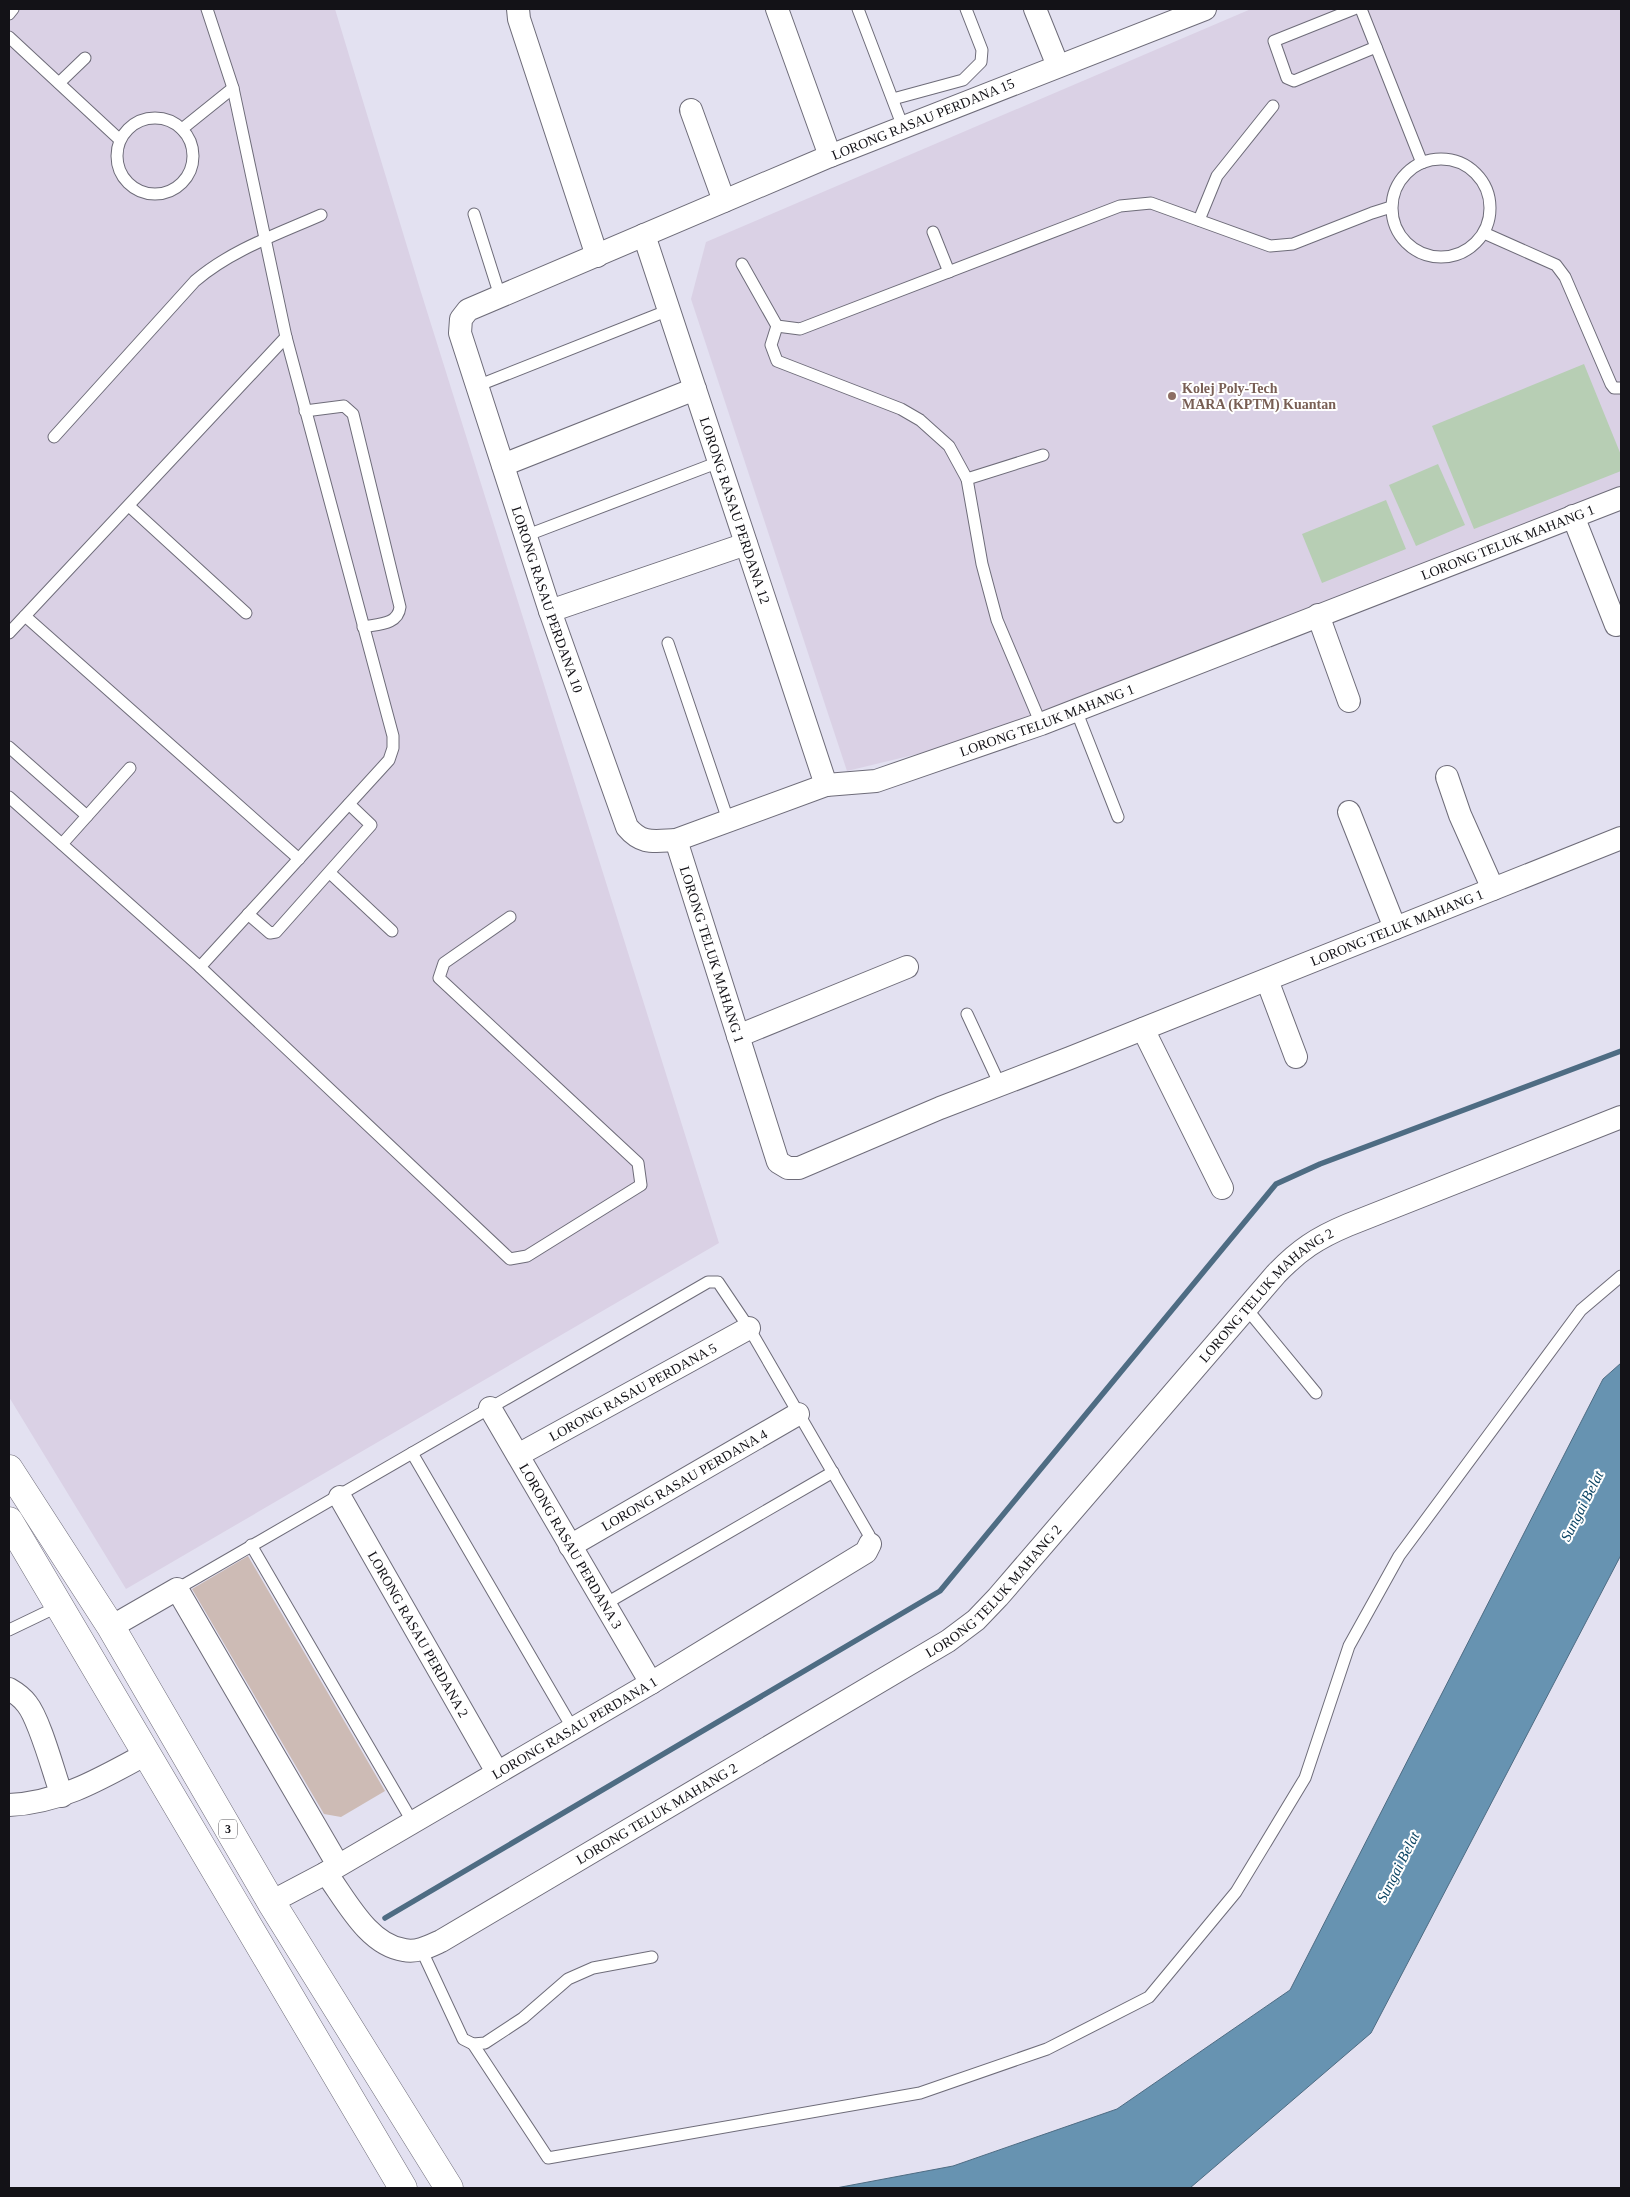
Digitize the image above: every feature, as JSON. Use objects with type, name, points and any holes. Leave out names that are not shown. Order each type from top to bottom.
[{"type":"highway","name":"3","points":[[9,1469],[111,1627],[271,1902],[449,2188]]},
{"type":"highway","name":"3","points":[[9,1521],[403,2188]]},
{"type":"street","points":[[518,9],[519,19],[597,256]]},
{"type":"street","points":[[777,9],[830,156]]},
{"type":"street","points":[[1035,9],[1058,66]]},
{"type":"street","name":"LORONG RASAU PERDANA 15","points":[[461,319],[468,310],[830,156],[1205,9]]},
{"type":"street","points":[[691,110],[724,201]]},
{"type":"street","name":"LORONG RASAU PERDANA 12","points":[[644,235],[826,785]]},
{"type":"street","name":"LORONG RASAU PERDANA 10","points":[[461,319],[460,333],[550,611],[627,827],[636,837],[652,842],[676,840]]},
{"type":"street","points":[[503,465],[695,389]]},
{"type":"street","name":"LORONG TELUK MAHANG 1","points":[[1621,498],[1318,614],[1040,724],[876,781],[826,785],[676,840],[778,1162],[788,1168],[799,1168],[940,1108],[1267,980],[1621,838]]},
{"type":"street","points":[[1573,516],[1616,625]]},
{"type":"street","points":[[550,611],[746,544]]},
{"type":"street","points":[[1318,614],[1349,701]]},
{"type":"street","points":[[1447,777],[1460,815],[1493,889]]},
{"type":"street","points":[[1349,812],[1396,928]]},
{"type":"street","points":[[738,1036],[907,967]]},
{"type":"street","points":[[1267,980],[1296,1057]]},
{"type":"street","points":[[1142,1029],[1222,1188]]},
{"type":"street","name":"LORONG TELUK MAHANG 2","points":[[421,1950],[441,1941],[948,1641],[976,1620],[998,1597],[1246,1308],[1296,1253],[1320,1237],[1621,1117]]},
{"type":"street","name":"LORONG RASAU PERDANA 5","points":[[518,1455],[749,1328]]},
{"type":"street","name":"LORONG RASAU PERDANA 3","points":[[490,1408],[651,1683]]},
{"type":"street","name":"LORONG RASAU PERDANA 4","points":[[570,1546],[798,1414]]},
{"type":"street","name":"LORONG RASAU PERDANA 2","points":[[340,1497],[497,1772]]},
{"type":"street","name":"LORONG RASAU PERDANA 1","points":[[271,1902],[332,1869],[651,1683],[866,1552],[870,1544]]},
{"type":"street","points":[[111,1627],[177,1589],[366,1928],[383,1942],[404,1950],[421,1950]]},
{"type":"street","points":[[9,1689],[18,1694],[28,1705],[62,1796]]},
{"type":"street","points":[[9,1805],[62,1796],[106,1776],[146,1754]]},
{"type":"lane","points":[[9,14],[13,9]]},
{"type":"lane","points":[[200,966],[389,760],[393,748],[393,736],[286,337],[233,88],[207,9]]},
{"type":"lane","points":[[858,9],[903,127]]},
{"type":"lane","points":[[893,99],[963,80],[981,62],[982,50],[966,9]]},
{"type":"lane","points":[[1354,9],[1274,41],[1287,78],[1294,81],[1376,47]]},
{"type":"lane","points":[[1361,9],[1422,163]]},
{"type":"lane","points":[[9,37],[120,140]]},
{"type":"lane","points":[[59,83],[85,58]]},
{"type":"lane","points":[[182,129],[233,88]]},
{"type":"lane","points":[[1199,220],[1217,176],[1273,106]]},
{"type":"lane","points":[[160,118],[172,122],[182,129],[190,140],[193,164],[188,177],[179,186],[168,192],[155,195],[142,193],[131,187],[122,177],[117,165],[116,152],[120,140],[132,126],[148,119],[160,118]]},
{"type":"lane","points":[[1435,159],[1449,159],[1462,163],[1474,171],[1482,181],[1491,207],[1484,233],[1475,244],[1463,252],[1449,257],[1428,255],[1409,246],[1399,235],[1393,222],[1391,208],[1400,180],[1409,170],[1435,159]]},
{"type":"lane","points":[[777,326],[800,329],[1120,206],[1151,203],[1270,246],[1293,244],[1372,213],[1391,208]]},
{"type":"lane","points":[[474,214],[500,296]]},
{"type":"lane","points":[[54,437],[195,281],[222,261],[265,239],[321,215]]},
{"type":"lane","points":[[933,232],[949,272]]},
{"type":"lane","points":[[1484,233],[1556,265],[1565,277],[1610,384],[1614,388],[1621,388]]},
{"type":"lane","points":[[742,264],[777,326],[771,345],[778,361],[901,409],[920,420],[949,446],[967,479],[982,564],[997,620],[1040,724]]},
{"type":"lane","points":[[477,386],[669,310]]},
{"type":"lane","points":[[9,633],[286,337]]},
{"type":"lane","points":[[306,411],[344,406],[353,414],[400,607],[399,614],[393,621],[363,627]]},
{"type":"lane","points":[[967,479],[1044,455]]},
{"type":"lane","points":[[526,536],[719,462]]},
{"type":"lane","points":[[129,506],[246,613]]},
{"type":"lane","points":[[25,616],[299,858]]},
{"type":"lane","points":[[668,644],[728,820]]},
{"type":"lane","points":[[1076,710],[1118,817]]},
{"type":"lane","points":[[9,747],[87,816]]},
{"type":"lane","points":[[62,844],[130,768]]},
{"type":"lane","points":[[9,797],[200,966],[510,1259],[527,1256],[642,1185],[638,1163],[440,978],[444,963],[510,917]]},
{"type":"lane","points":[[248,914],[270,933],[276,932],[330,873],[370,825],[349,804]]},
{"type":"lane","points":[[330,873],[392,931]]},
{"type":"lane","points":[[967,1014],[1000,1085]]},
{"type":"lane","points":[[421,1950],[463,2039],[472,2044],[548,2158],[920,2093],[1047,2049],[1149,1997],[1236,1892],[1305,1778],[1349,1646],[1399,1556],[1581,1310],[1621,1276]]},
{"type":"lane","points":[[177,1589],[251,1545],[340,1497],[412,1453],[708,1282],[718,1282],[749,1328],[869,1535],[870,1544]]},
{"type":"lane","points":[[1246,1308],[1316,1393]]},
{"type":"lane","points":[[412,1453],[572,1728]]},
{"type":"lane","points":[[605,1604],[833,1472]]},
{"type":"lane","points":[[251,1545],[412,1821]]},
{"type":"lane","points":[[10,1630],[59,1606]]},
{"type":"lane","points":[[472,2044],[485,2044],[508,2028],[568,1979],[593,1968],[652,1957]]},
{"type":"shaded area","points":[[9,9],[335,9],[420,289],[719,1243],[126,1589],[9,1397]]},
{"type":"shaded area","name":"Kolej Poly-Tech MARA (KPTM) Kuantan","points":[[1251,9],[1621,9],[1621,492],[992,736],[847,771],[691,299],[706,242]]},
{"type":"green space","points":[[1584,364],[1621,455],[1621,471],[1474,529],[1432,426]]},
{"type":"green space","points":[[1438,464],[1465,525],[1416,546],[1389,485]]},
{"type":"green space","points":[[1386,500],[1406,549],[1322,583],[1302,534]]},
{"type":"water","name":"Sungai Belat","points":[[1621,1363],[1621,1555],[1371,2033],[1190,2188],[836,2188],[953,2166],[1117,2109],[1290,1990],[1603,1379]]},
{"type":"building","points":[[248,1556],[385,1791],[341,1817],[324,1814],[192,1589]]},
{"type":"waterway","points":[[385,1918],[940,1591],[1276,1184],[1320,1164],[1621,1051]]},
{"type":"place","name":"Kolej Poly-Tech MARA (KPTM) Kuantan","points":[[1172,396]]}]
